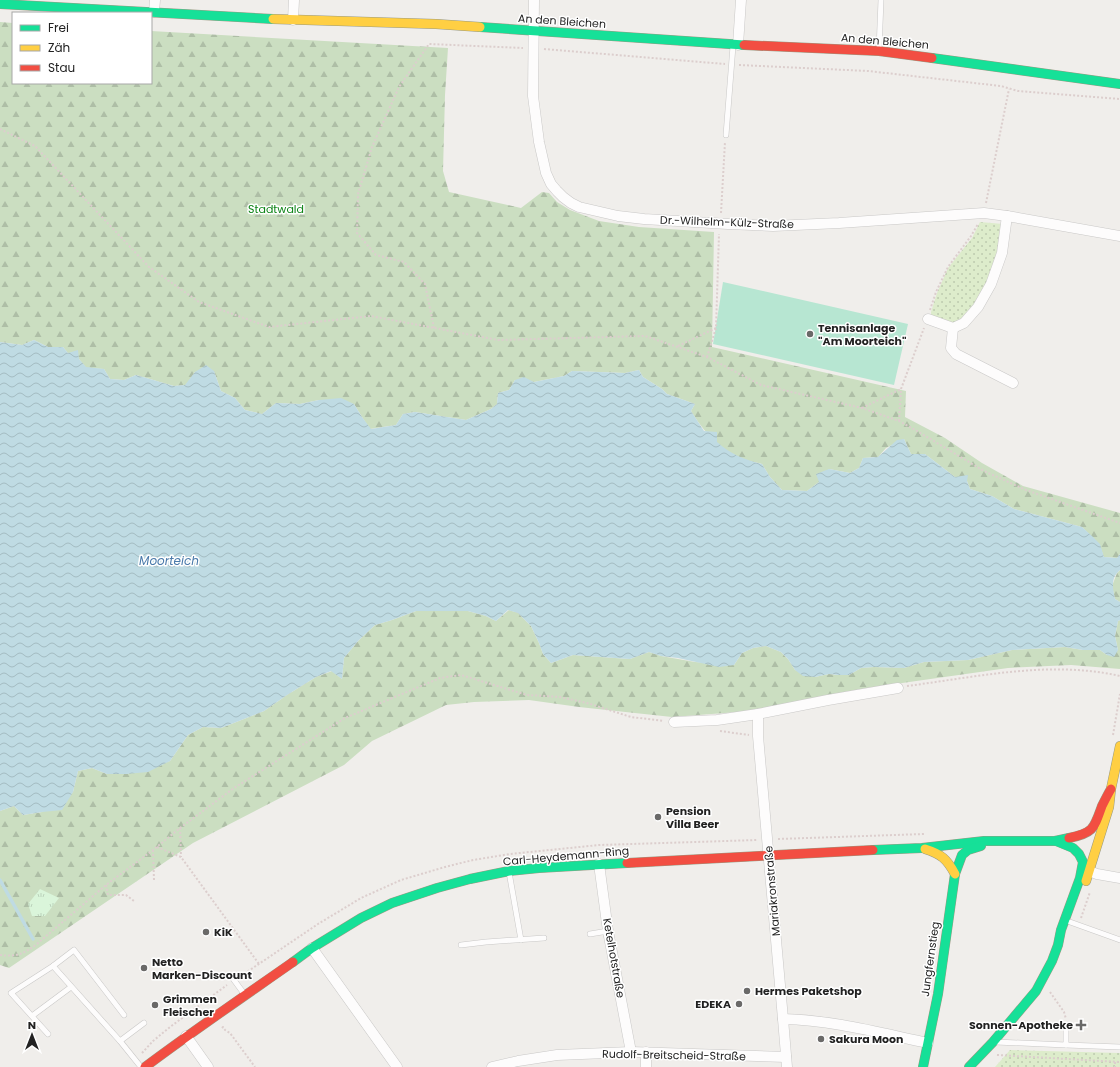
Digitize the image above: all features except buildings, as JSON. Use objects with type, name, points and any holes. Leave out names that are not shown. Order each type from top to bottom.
[{"type":"main road","name":"An den Bleichen","points":[[0,4],[16,2],[293,20],[436,24],[736,44],[879,51],[1120,84]]},
{"type":"main road","points":[[1058,945],[1065,935],[1070,922],[1086,870],[1109,807],[1111,789],[1118,765],[1120,746]]},
{"type":"main road","points":[[1055,841],[1080,836],[1087,833],[1094,827],[1111,789]]},
{"type":"main road","name":"Carl-Heydemann-Ring","points":[[145,1067],[186,1036],[246,996],[312,948],[361,918],[392,903],[436,888],[470,879],[509,871],[599,864],[922,848],[984,841],[1055,841]]},
{"type":"main road","name":"Carl-Heydemann-Ring","points":[[955,874],[962,855],[968,850],[1005,841]]},
{"type":"main road","points":[[969,1067],[993,1042],[1036,992],[1052,961],[1058,945],[1061,930],[1086,870],[1077,851],[1055,841]]},
{"type":"main road","name":"Carl-Heydemann-Ring","points":[[922,848],[936,852],[942,856],[949,863],[955,874]]},
{"type":"main road","name":"Jungfernstieg","points":[[923,1067],[938,994],[955,874]]},
{"type":"main road","name":"Jungfernstieg","points":[[928,1045],[930,1061],[933,1066]]},
{"type":"street","points":[[154,12],[155,0]]},
{"type":"street","points":[[293,20],[294,0]]},
{"type":"street","name":"Dr.-Wilhelm-Külz-Straße","points":[[534,0],[533,96],[539,142],[546,173],[552,184],[557,191],[571,203],[579,207],[618,216],[720,221],[773,226],[984,214],[1007,216],[1120,236]]},
{"type":"street","points":[[736,44],[741,0]]},
{"type":"street","points":[[928,319],[953,328],[964,323],[978,307],[992,284],[1002,253],[1007,216]]},
{"type":"street","points":[[953,328],[951,348],[956,354],[1014,383]]},
{"type":"street","points":[[674,722],[717,720],[758,714],[898,688]]},
{"type":"street","name":"Mariakronstraße","points":[[758,714],[758,736],[784,1019],[786,1062]]},
{"type":"street","name":"Ketelhotstraße","points":[[599,864],[608,931],[631,1052]]},
{"type":"street","points":[[1086,870],[1097,874],[1120,878]]},
{"type":"street","points":[[312,948],[397,1067]]},
{"type":"street","points":[[784,1019],[807,1019],[837,1024],[928,1045]]},
{"type":"street","points":[[186,1036],[208,1067]]},
{"type":"street","name":"Rudolf-Breitscheid-Straße","points":[[492,1067],[557,1055],[631,1052],[786,1062]]},
{"type":"street","points":[[646,1052],[646,1067]]},
{"type":"lane","points":[[879,51],[880,0]]},
{"type":"lane","points":[[726,135],[732,64],[736,44]]},
{"type":"lane","points":[[509,871],[521,940]]},
{"type":"lane","points":[[1070,922],[1120,940]]},
{"type":"lane","points":[[590,934],[608,931]]},
{"type":"lane","points":[[461,945],[544,938]]},
{"type":"lane","points":[[48,1034],[11,993],[53,966],[74,950],[124,1015]]},
{"type":"lane","points":[[53,966],[120,1041],[140,1067]]},
{"type":"lane","points":[[232,978],[246,996]]},
{"type":"lane","points":[[32,1016],[71,987]]},
{"type":"lane","points":[[120,1041],[144,1023]]},
{"type":"lane","points":[[1066,1027],[1066,1046]]},
{"type":"lane","points":[[993,1042],[1120,1048]]},
{"type":"path","points":[[434,328],[425,284],[404,262],[376,255],[357,233],[358,194],[372,147],[399,87],[429,44],[534,49],[732,64],[868,71],[1001,86],[1018,91],[1120,99]]},
{"type":"path","points":[[984,214],[1009,89]]},
{"type":"path","points":[[0,129],[35,146],[149,267],[199,302],[269,327],[371,316],[498,340],[645,336],[707,357],[761,385],[862,408],[898,421],[917,430],[984,471],[1026,490],[1120,523]]},
{"type":"path","points":[[707,357],[716,328],[720,221],[726,135]]},
{"type":"path","points":[[678,346],[716,328]]},
{"type":"path","points":[[862,408],[901,388]]},
{"type":"path","points":[[898,688],[1032,670],[1104,672],[1120,676]]},
{"type":"path","points":[[0,954],[12,956],[27,951],[106,885],[234,788],[345,718],[440,678],[461,675],[527,695],[560,697],[587,703],[632,717],[674,722]]},
{"type":"path","points":[[180,828],[181,856]]},
{"type":"path","points":[[135,1060],[152,1040],[196,1008],[232,978],[259,964],[181,856],[157,847]]},
{"type":"path","points":[[153,850],[154,880]]},
{"type":"path","points":[[106,885],[108,894],[126,895],[134,901]]},
{"type":"path","points":[[1049,992],[1064,1012],[1065,1018]]},
{"type":"path","points":[[194,1003],[196,1008]]},
{"type":"path","points":[[218,1031],[223,1027],[230,1033],[255,1067]]},
{"type":"path","points":[[993,1055],[1120,1062]]},
{"type":"path","points":[[1115,1062],[1115,1067]]},
{"type":"green space","name":"Stadtwald","points":[[0,22],[12,23],[12,84],[152,84],[152,31],[448,48],[443,171],[449,192],[521,208],[542,192],[549,193],[557,202],[570,210],[599,221],[639,227],[714,232],[712,347],[906,391],[905,417],[945,438],[982,463],[1023,486],[1120,513],[1120,554],[1117,558],[1104,557],[1099,544],[1082,527],[1014,509],[992,496],[970,489],[967,481],[955,477],[925,454],[911,454],[904,439],[886,448],[878,457],[863,458],[859,468],[850,473],[829,469],[819,482],[807,491],[782,490],[770,477],[762,464],[748,461],[735,455],[727,451],[713,440],[691,411],[695,404],[667,394],[643,377],[639,370],[625,373],[572,371],[564,376],[534,382],[515,380],[509,390],[498,393],[497,404],[491,409],[466,420],[415,412],[403,414],[396,425],[370,429],[354,404],[319,400],[300,404],[276,403],[262,414],[245,410],[235,398],[221,391],[214,371],[195,372],[186,385],[174,386],[136,375],[124,380],[110,379],[104,369],[86,368],[79,359],[68,353],[63,347],[48,347],[34,340],[22,345],[0,342]]},
{"type":"green space","points":[[980,222],[1003,224],[1000,253],[977,306],[954,327],[931,319],[931,312],[937,293],[948,268],[972,238]]},
{"type":"green space","name":"Tennisanlage \"Am Moorteich\"","points":[[723,282],[908,324],[894,385],[713,344]]},
{"type":"green space","points":[[1120,570],[1120,602],[1115,599],[1112,586],[1117,573]]},
{"type":"green space","points":[[509,610],[518,613],[531,626],[543,654],[551,663],[573,655],[630,659],[649,652],[661,656],[695,662],[734,665],[742,653],[753,648],[766,646],[781,652],[788,659],[795,670],[815,677],[829,674],[849,675],[861,668],[904,668],[924,662],[968,660],[1012,650],[1065,647],[1083,650],[1100,650],[1107,655],[1118,650],[1115,636],[1118,621],[1120,620],[1120,669],[1071,665],[1008,668],[867,688],[751,711],[672,717],[529,700],[474,702],[446,705],[372,741],[344,765],[193,843],[9,968],[0,965],[0,811],[14,806],[23,815],[42,812],[73,792],[78,771],[92,768],[107,774],[126,774],[170,761],[188,735],[203,727],[221,728],[264,711],[316,677],[332,671],[342,679],[344,658],[358,641],[375,625],[416,611],[468,611],[486,616],[496,621]]},
{"type":"green space","points":[[40,889],[59,898],[45,916],[32,916],[28,904]]},
{"type":"green space","points":[[1010,1050],[1120,1053],[1120,1067],[995,1067]]},
{"type":"water","name":"Moorteich","points":[[34,340],[48,347],[63,347],[68,353],[78,350],[79,359],[86,367],[104,369],[110,379],[124,380],[136,375],[174,386],[185,385],[195,372],[206,365],[214,371],[221,391],[235,398],[245,410],[262,414],[276,403],[300,404],[319,400],[341,398],[354,404],[371,429],[396,425],[403,414],[415,412],[466,420],[491,409],[497,404],[498,393],[509,390],[515,380],[524,377],[534,382],[564,376],[572,371],[625,373],[639,370],[643,377],[667,394],[695,404],[691,411],[704,431],[717,432],[717,442],[728,450],[743,458],[762,464],[770,477],[782,490],[807,491],[819,482],[816,474],[829,469],[850,473],[859,468],[863,458],[878,457],[897,440],[904,439],[911,454],[925,454],[955,477],[968,475],[967,481],[970,489],[992,496],[1014,509],[1082,527],[1100,544],[1104,557],[1117,558],[1120,554],[1120,570],[1113,580],[1115,599],[1120,602],[1120,620],[1118,621],[1115,636],[1118,650],[1114,657],[1107,655],[1100,650],[1083,650],[1065,647],[1012,650],[968,660],[924,662],[904,668],[861,668],[849,675],[829,674],[815,677],[803,676],[795,670],[788,659],[781,652],[766,646],[753,648],[742,653],[734,665],[719,667],[678,658],[661,656],[649,652],[630,659],[573,655],[551,663],[543,654],[531,626],[518,613],[508,610],[496,621],[486,616],[468,611],[416,611],[375,625],[358,641],[344,658],[342,679],[331,671],[316,677],[264,711],[221,728],[203,727],[188,735],[170,761],[148,772],[107,774],[92,768],[78,771],[73,792],[62,810],[23,815],[14,806],[0,811],[0,342],[22,345]]},
{"type":"waterway","points":[[0,880],[33,939]]},
{"type":"traffic: fast","points":[[0,4],[146,12]]},
{"type":"traffic: fast","points":[[152,12],[273,19]]},
{"type":"traffic: fast","points":[[480,27],[744,45]]},
{"type":"traffic: fast","points":[[932,58],[1120,84]]},
{"type":"traffic: fast","points":[[873,850],[922,848],[984,841],[1055,841],[1069,838]]},
{"type":"traffic: fast","points":[[969,1067],[993,1042],[1036,991],[1052,961],[1058,945],[1061,930],[1080,878],[1083,862],[1079,854],[1073,848],[1056,841]]},
{"type":"traffic: fast","points":[[923,1067],[938,994],[955,874],[962,855],[968,850],[981,846]]},
{"type":"traffic: fast","points":[[293,962],[312,948],[361,918],[392,903],[437,888],[509,871],[627,863]]},
{"type":"traffic: slow","points":[[273,19],[436,24],[480,27]]},
{"type":"traffic: slow","points":[[1086,881],[1109,807],[1111,789],[1120,746]]},
{"type":"traffic: slow","points":[[925,849],[943,858],[955,874]]},
{"type":"traffic: jam","points":[[744,45],[879,51],[932,58]]},
{"type":"traffic: jam","points":[[1069,838],[1084,834],[1092,828],[1111,789]]},
{"type":"traffic: jam","points":[[627,863],[873,850]]},
{"type":"traffic: jam","points":[[145,1067],[293,962]]},
{"type":"place","name":"Tennisanlage \"Am Moorteich\"","points":[[810,334]]},
{"type":"place","name":"Pension Villa Beer","points":[[658,817]]},
{"type":"place","name":"KiK","points":[[206,932]]},
{"type":"place","name":"Netto Marken-Discount","points":[[144,968]]},
{"type":"place","name":"Hermes Paketshop","points":[[747,991]]},
{"type":"place","name":"EDEKA","points":[[739,1004]]},
{"type":"place","name":"Grimmen Fleischer","points":[[155,1005]]},
{"type":"place","name":"Sonnen-Apotheke","points":[[1081,1025]]},
{"type":"place","name":"Sakura Moon","points":[[821,1039]]}]
